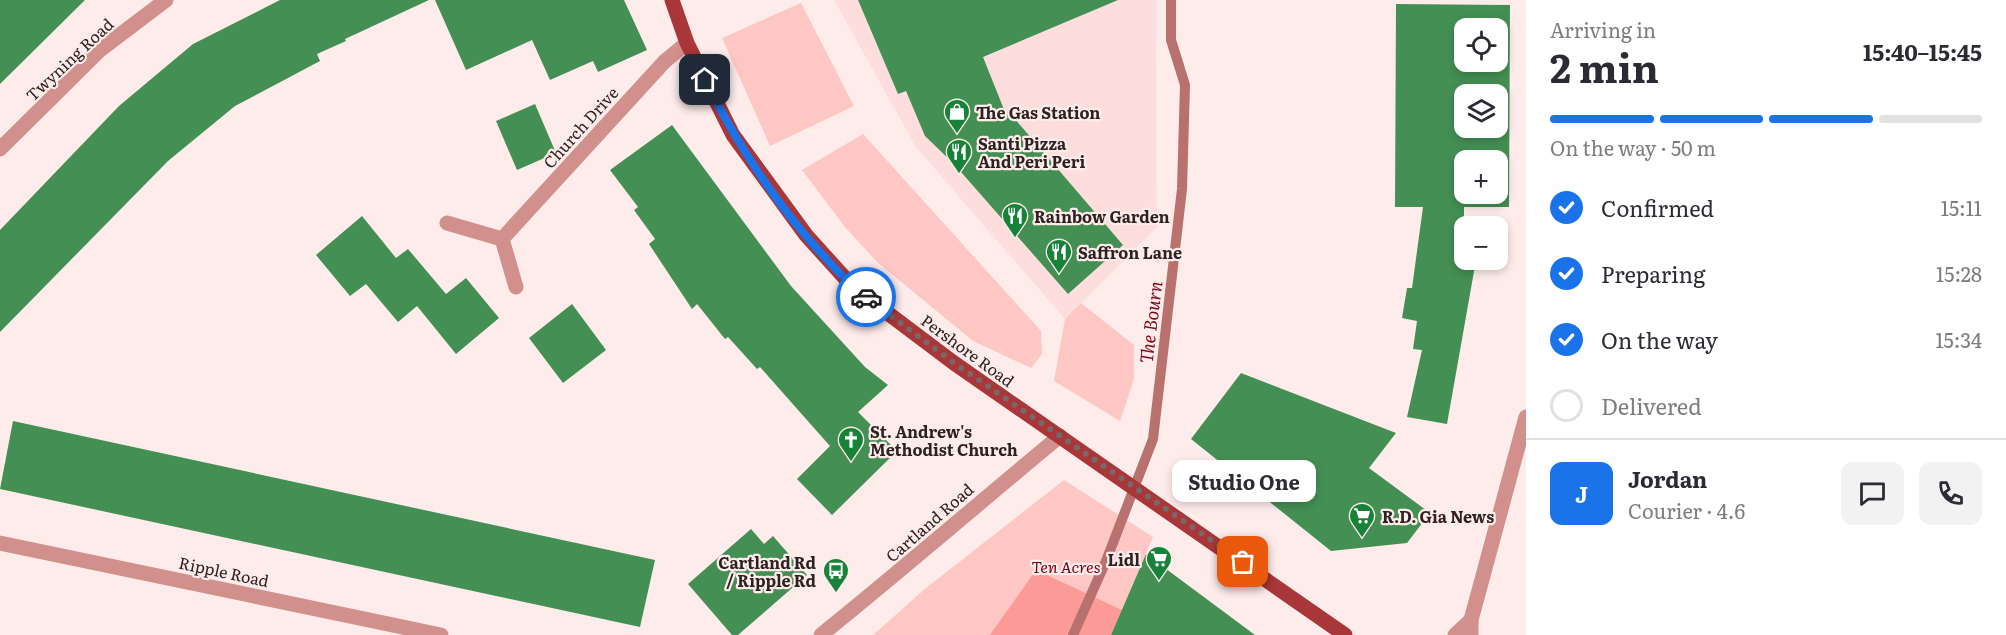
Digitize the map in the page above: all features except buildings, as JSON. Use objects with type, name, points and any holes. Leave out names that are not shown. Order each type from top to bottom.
[{"type":"main road","name":"Pershore Road","points":[[672,0],[687,43],[733,135],[806,236],[853,287],[954,363],[1346,635]]},
{"type":"street","name":"Twyning Road","points":[[0,149],[100,50],[166,0]]},
{"type":"street","name":"Church Drive","points":[[502,239],[665,61],[687,43]]},
{"type":"street","points":[[447,223],[502,239],[516,287]]},
{"type":"street","points":[[1455,635],[1471,628],[1526,417]]},
{"type":"street","name":"Cartland Road","points":[[820,635],[906,567],[962,517],[1060,436]]},
{"type":"street","name":"Ripple Road","points":[[0,543],[441,635]]},
{"type":"shaded area","points":[[834,0],[1156,0],[1157,227],[1065,319],[916,147]]},
{"type":"shaded area","points":[[1036,570],[1122,610],[1111,635],[990,635]]},
{"type":"green space","points":[[801,3],[854,106],[770,146],[722,38]]},
{"type":"green space","points":[[863,134],[1041,331],[1042,354],[1031,368],[973,341],[877,262],[845,227],[802,170]]},
{"type":"green space","points":[[1081,303],[1134,345],[1134,379],[1120,421],[1054,381],[1065,319]]},
{"type":"green space","name":"Ten Acres","points":[[1064,480],[1153,537],[1111,635],[873,635],[926,588]]},
{"type":"waterway","name":"The Bourn","points":[[1073,635],[1106,561],[1153,439],[1182,189],[1185,85],[1171,40],[1171,0]]},
{"type":"way so far","points":[[866,297],[1019,409],[1243,562]]},
{"type":"place","name":"The Gas Station","points":[[957,135]]},
{"type":"place","name":"Santi Pizza And Peri Peri","points":[[959,175]]},
{"type":"place","name":"Rainbow Garden","points":[[1015,239]]},
{"type":"place","name":"Saffron Lane","points":[[1059,275]]},
{"type":"place","name":"St. Andrew's Methodist Church","points":[[851,463]]},
{"type":"place","name":"R.D. Gia News","points":[[1362,539]]},
{"type":"place","name":"Studio One","points":[[1243,562]]},
{"type":"place","name":"Lidl","points":[[1159,582]]},
{"type":"place","name":"Cartland Rd / Ripple Rd","points":[[836,594]]},
{"type":"route","points":[[705,80],[733,135],[754,167],[806,236],[853,287],[866,297]]}]
